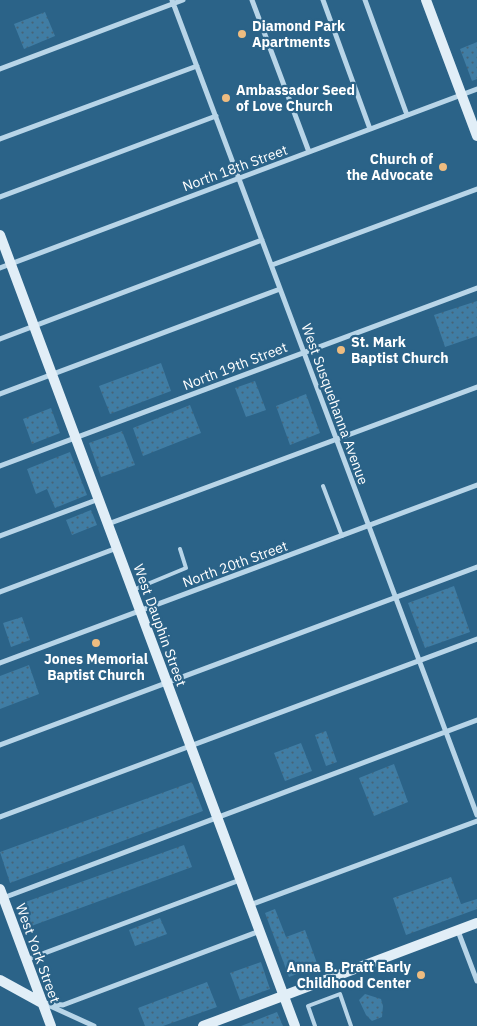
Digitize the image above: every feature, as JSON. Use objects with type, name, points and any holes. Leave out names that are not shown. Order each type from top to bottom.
[{"type":"street","points":[[0,69],[173,2],[183,0]]},
{"type":"street","points":[[252,0],[309,152]]},
{"type":"street","points":[[323,0],[370,129]]},
{"type":"street","points":[[364,0],[407,115]]},
{"type":"street","points":[[426,0],[477,136]]},
{"type":"street","name":"West Susquehanna Avenue","points":[[173,2],[272,265],[335,440],[420,660],[477,815]]},
{"type":"street","points":[[0,139],[197,66]]},
{"type":"street","name":"North 18th Street","points":[[0,268],[477,89]]},
{"type":"street","points":[[0,197],[216,116]]},
{"type":"street","points":[[272,265],[477,189]]},
{"type":"street","name":"West Dauphin Street","points":[[0,234],[295,1026]]},
{"type":"street","points":[[0,339],[262,240]]},
{"type":"street","name":"North 19th Street","points":[[0,466],[477,288]]},
{"type":"street","points":[[0,394],[280,289]]},
{"type":"street","points":[[108,524],[477,387]]},
{"type":"street","name":"North 20th Street","points":[[0,664],[477,485]]},
{"type":"street","points":[[0,536],[99,499]]},
{"type":"street","points":[[0,592],[117,548]]},
{"type":"street","points":[[0,745],[477,567]]},
{"type":"street","points":[[0,817],[190,744],[477,639]]},
{"type":"street","points":[[1,895],[477,720]]},
{"type":"street","points":[[250,905],[477,821]]},
{"type":"street","points":[[26,960],[241,880]]},
{"type":"street","name":"West York Street","points":[[1,895],[51,1026]]},
{"type":"street","points":[[203,1026],[477,923]]},
{"type":"street","points":[[458,931],[477,980]]},
{"type":"street","points":[[42,1003],[63,1005],[260,932]]},
{"type":"street","points":[[0,980],[42,1003],[94,1026]]},
{"type":"lane","points":[[324,486],[342,536]]},
{"type":"lane","points":[[133,590],[186,568],[180,549]]},
{"type":"lane","points":[[315,1026],[308,1006],[340,994],[351,1026]]},
{"type":"shaded area","points":[[45,12],[55,36],[24,49],[14,24]]},
{"type":"shaded area","points":[[477,42],[477,79],[472,81],[460,49]]},
{"type":"shaded area","points":[[477,301],[477,336],[445,347],[434,315]]},
{"type":"shaded area","points":[[161,363],[171,391],[110,414],[99,386]]},
{"type":"shaded area","points":[[255,381],[266,410],[246,417],[235,388]]},
{"type":"shaded area","points":[[306,394],[320,433],[290,445],[276,406]]},
{"type":"shaded area","points":[[190,405],[201,433],[143,456],[133,428]]},
{"type":"shaded area","points":[[51,408],[60,433],[32,444],[23,419]]},
{"type":"shaded area","points":[[122,431],[135,465],[101,477],[89,443]]},
{"type":"shaded area","points":[[70,452],[87,495],[55,508],[47,489],[36,494],[27,469]]},
{"type":"shaded area","points":[[91,510],[97,525],[72,535],[66,520]]},
{"type":"shaded area","points":[[454,586],[470,632],[425,648],[408,603]]},
{"type":"shaded area","points":[[22,617],[30,640],[11,647],[3,623]]},
{"type":"shaded area","points":[[29,665],[39,694],[0,709],[0,676]]},
{"type":"shaded area","points":[[326,731],[337,762],[326,766],[315,735]]},
{"type":"shaded area","points":[[301,743],[312,771],[285,781],[274,753]]},
{"type":"shaded area","points":[[394,764],[408,802],[374,816],[359,778]]},
{"type":"shaded area","points":[[192,782],[203,811],[10,883],[0,852]]},
{"type":"shaded area","points":[[184,845],[192,867],[26,928],[17,905]]},
{"type":"shaded area","points":[[451,877],[461,904],[477,899],[477,909],[406,935],[393,898]]},
{"type":"shaded area","points":[[275,909],[286,937],[305,930],[318,966],[289,977],[265,913]]},
{"type":"shaded area","points":[[160,918],[167,934],[135,946],[129,930]]},
{"type":"shaded area","points":[[261,962],[270,989],[240,1000],[230,973]]},
{"type":"shaded area","points":[[207,982],[217,1007],[163,1026],[145,1026],[138,1008]]},
{"type":"shaded area","points":[[365,994],[381,999],[383,1006],[382,1017],[372,1021],[366,1015],[359,1000]]},
{"type":"shaded area","points":[[277,1012],[283,1026],[241,1026]]},
{"type":"place","name":"Diamond Park Apartments","points":[[242,34]]},
{"type":"place","name":"Ambassador Seed of Love Church","points":[[226,98]]},
{"type":"place","name":"Church of the Advocate","points":[[443,167]]},
{"type":"place","name":"St. Mark Baptist Church","points":[[341,350]]},
{"type":"place","name":"Jones Memorial Baptist Church","points":[[96,643]]},
{"type":"place","name":"Anna B. Pratt Early Childhood Center","points":[[421,975]]}]
